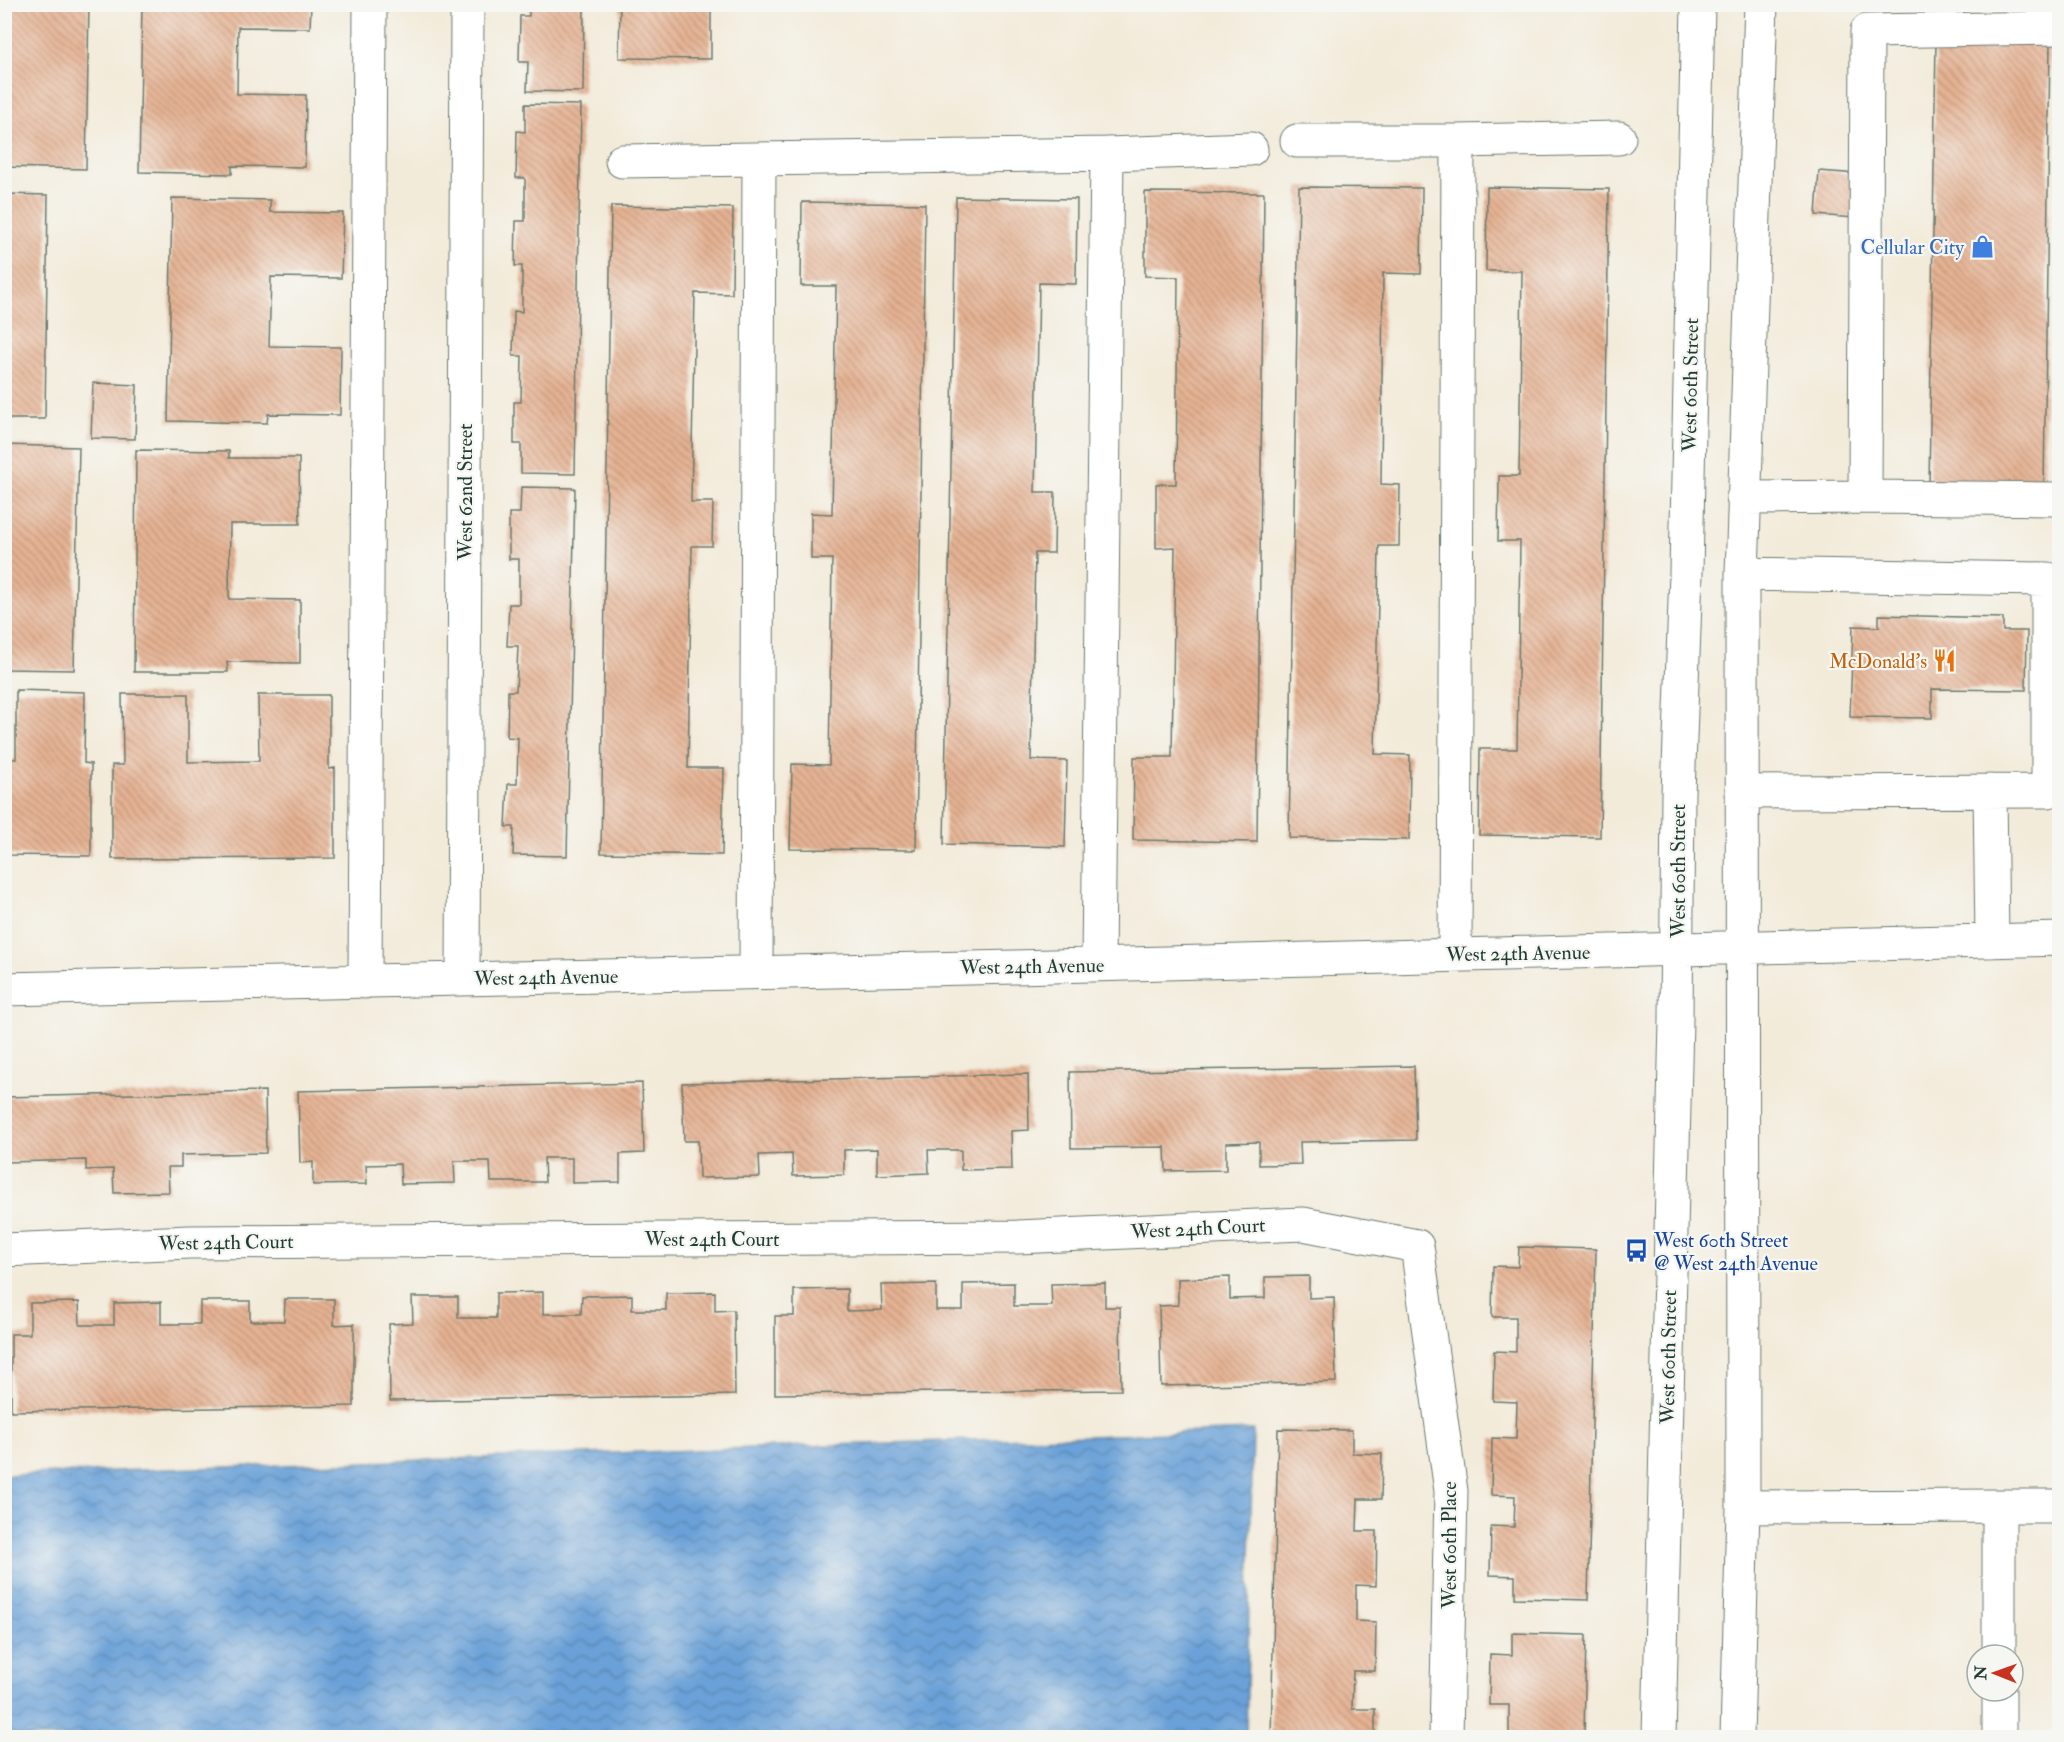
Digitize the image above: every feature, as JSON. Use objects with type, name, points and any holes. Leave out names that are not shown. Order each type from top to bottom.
[{"type":"street","points":[[365,982],[370,4]]},
{"type":"street","name":"West 62nd Street","points":[[463,979],[467,4]]},
{"type":"street","name":"West 60th Street","points":[[1659,1737],[1677,950],[1678,794],[1686,573],[1698,4]]},
{"type":"street","points":[[1737,1737],[1743,1507],[1742,574],[1758,8]]},
{"type":"street","points":[[1865,497],[1867,31],[2060,28]]},
{"type":"street","points":[[1297,141],[1619,138]]},
{"type":"street","points":[[1455,955],[1458,141]]},
{"type":"street","points":[[622,161],[1107,154],[1251,149]]},
{"type":"street","points":[[1098,964],[1107,154]]},
{"type":"street","points":[[756,972],[759,159]]},
{"type":"street","points":[[1743,498],[2060,499]]},
{"type":"street","points":[[1742,574],[2048,579],[2048,791],[1742,792]]},
{"type":"street","points":[[1990,791],[1992,941]]},
{"type":"street","name":"West 24th Avenue","points":[[4,990],[2060,939]]},
{"type":"street","name":"West 24th Court","points":[[4,1250],[189,1242],[1018,1237],[1303,1224],[1417,1246]]},
{"type":"street","name":"West 60th Place","points":[[1417,1246],[1451,1491],[1446,1737]]},
{"type":"street","points":[[1999,1643],[2000,1506]]},
{"type":"street","points":[[1743,1507],[2060,1506]]},
{"type":"street","points":[[1999,1703],[1999,1737]]},
{"type":"water","points":[[1253,1430],[1246,1737],[5,1737],[5,1475]]},
{"type":"building","points":[[4,4],[89,4],[86,169],[4,167]]},
{"type":"building","points":[[142,4],[311,4],[310,28],[238,27],[237,94],[306,95],[305,167],[232,166],[232,174],[139,172]]},
{"type":"building","points":[[529,4],[584,4],[583,92],[527,91],[528,62],[519,62],[520,16],[529,16]]},
{"type":"building","points":[[620,4],[711,4],[711,59],[619,58]]},
{"type":"building","points":[[1936,40],[2050,42],[2044,487],[1929,485]]},
{"type":"building","points":[[525,104],[581,105],[575,474],[521,473],[521,444],[514,444],[514,402],[521,402],[522,356],[513,356],[514,311],[522,312],[522,266],[515,266],[516,221],[525,221],[525,178],[516,178],[517,131],[525,132]]},
{"type":"building","points":[[1819,171],[1858,174],[1855,218],[1816,215]]},
{"type":"building","points":[[1299,187],[1422,188],[1421,274],[1383,273],[1381,484],[1400,485],[1399,546],[1379,546],[1375,754],[1410,755],[1409,840],[1289,838]]},
{"type":"building","points":[[1487,187],[1609,189],[1600,837],[1479,835],[1480,749],[1517,749],[1520,541],[1498,541],[1499,476],[1519,476],[1522,271],[1486,271]]},
{"type":"building","points":[[1145,192],[1264,193],[1257,842],[1133,840],[1134,757],[1172,757],[1175,547],[1156,548],[1156,484],[1176,484],[1178,277],[1145,276]]},
{"type":"building","points":[[4,194],[48,195],[45,419],[4,419]]},
{"type":"building","points":[[956,197],[1077,199],[1076,284],[1039,283],[1035,492],[1055,492],[1054,553],[1035,553],[1031,760],[1067,761],[1065,847],[944,844]]},
{"type":"building","points":[[172,198],[270,200],[270,212],[343,213],[341,278],[271,277],[269,346],[341,347],[340,415],[268,414],[267,423],[168,421]]},
{"type":"building","points":[[802,202],[925,204],[916,850],[790,849],[792,764],[829,765],[832,559],[811,559],[811,513],[832,514],[836,286],[801,286]]},
{"type":"building","points":[[611,206],[733,208],[732,294],[695,293],[691,502],[713,502],[712,546],[692,546],[688,768],[724,768],[722,855],[601,853]]},
{"type":"building","points":[[93,383],[137,385],[135,439],[91,438]]},
{"type":"building","points":[[4,445],[79,447],[74,670],[4,669]]},
{"type":"building","points":[[136,450],[229,451],[229,458],[299,458],[300,524],[230,524],[229,599],[300,600],[300,663],[227,662],[228,672],[134,672]]},
{"type":"building","points":[[521,487],[575,488],[567,856],[513,855],[514,827],[506,827],[508,784],[517,784],[518,738],[507,737],[508,691],[516,691],[518,646],[507,646],[509,604],[519,604],[519,559],[509,559],[509,513],[520,513]]},
{"type":"building","points":[[1879,615],[2003,618],[2003,631],[2027,631],[2026,690],[1932,689],[1932,718],[1850,717],[1853,626],[1879,627]]},
{"type":"building","points":[[16,690],[85,692],[84,763],[91,764],[91,856],[4,855],[4,759],[16,759]]},
{"type":"building","points":[[122,694],[188,694],[188,762],[259,761],[258,695],[329,695],[329,769],[335,768],[335,858],[112,859],[112,765],[123,765]]},
{"type":"building","points":[[1414,1066],[1416,1140],[1300,1142],[1301,1164],[1259,1165],[1259,1142],[1226,1143],[1226,1170],[1166,1171],[1165,1147],[1071,1148],[1070,1072]]},
{"type":"building","points":[[1028,1074],[1029,1130],[1011,1131],[1012,1169],[961,1170],[961,1150],[928,1150],[929,1173],[877,1175],[877,1149],[844,1150],[844,1175],[793,1176],[792,1154],[759,1155],[760,1177],[699,1178],[698,1141],[684,1141],[682,1083]]},
{"type":"building","points":[[642,1083],[644,1153],[620,1154],[620,1182],[572,1183],[572,1158],[544,1158],[545,1182],[491,1182],[490,1161],[454,1161],[455,1183],[401,1184],[400,1164],[366,1165],[367,1184],[313,1185],[313,1162],[300,1163],[298,1091]]},
{"type":"building","points":[[265,1091],[266,1153],[181,1155],[181,1167],[168,1167],[169,1192],[114,1193],[113,1169],[86,1170],[86,1160],[7,1162],[5,1097]]},
{"type":"building","points":[[1519,1247],[1596,1249],[1588,1600],[1515,1598],[1515,1576],[1490,1575],[1491,1526],[1514,1527],[1515,1496],[1491,1495],[1492,1438],[1516,1439],[1517,1402],[1493,1401],[1494,1351],[1516,1352],[1516,1317],[1492,1317],[1493,1266],[1518,1267]]},
{"type":"building","points":[[1309,1276],[1309,1298],[1334,1297],[1336,1382],[1161,1386],[1159,1306],[1178,1305],[1178,1279],[1230,1277],[1230,1299],[1265,1298],[1265,1277]]},
{"type":"building","points":[[1014,1283],[1014,1306],[1052,1306],[1051,1284],[1105,1283],[1105,1307],[1120,1307],[1121,1390],[775,1394],[775,1316],[794,1316],[794,1290],[847,1289],[847,1311],[882,1310],[881,1285],[936,1284],[936,1310],[963,1310],[963,1284]]},
{"type":"building","points":[[543,1292],[543,1314],[581,1314],[582,1296],[632,1295],[632,1310],[666,1310],[666,1293],[715,1292],[715,1311],[734,1310],[735,1395],[390,1401],[389,1324],[413,1323],[412,1297],[458,1297],[458,1318],[496,1318],[496,1293]]},
{"type":"building","points":[[285,1299],[334,1299],[334,1325],[354,1324],[354,1406],[11,1411],[11,1334],[30,1334],[30,1303],[79,1302],[80,1325],[114,1325],[114,1303],[161,1302],[161,1324],[200,1324],[200,1301],[250,1301],[250,1321],[284,1321]]},
{"type":"building","points":[[1278,1429],[1352,1430],[1352,1453],[1382,1454],[1381,1499],[1358,1499],[1357,1531],[1377,1531],[1376,1586],[1356,1585],[1356,1621],[1376,1622],[1375,1671],[1353,1671],[1352,1709],[1375,1709],[1375,1738],[1271,1738]]},
{"type":"building","points":[[1512,1633],[1586,1635],[1584,1738],[1509,1738],[1509,1705],[1489,1705],[1490,1654],[1512,1655]]},
{"type":"place","name":"Cellular City","points":[[1982,247]]},
{"type":"place","name":"McDonald's","points":[[1945,661]]},
{"type":"place","name":"West 60th Street @ West 24th Avenue","points":[[1636,1251]]}]
